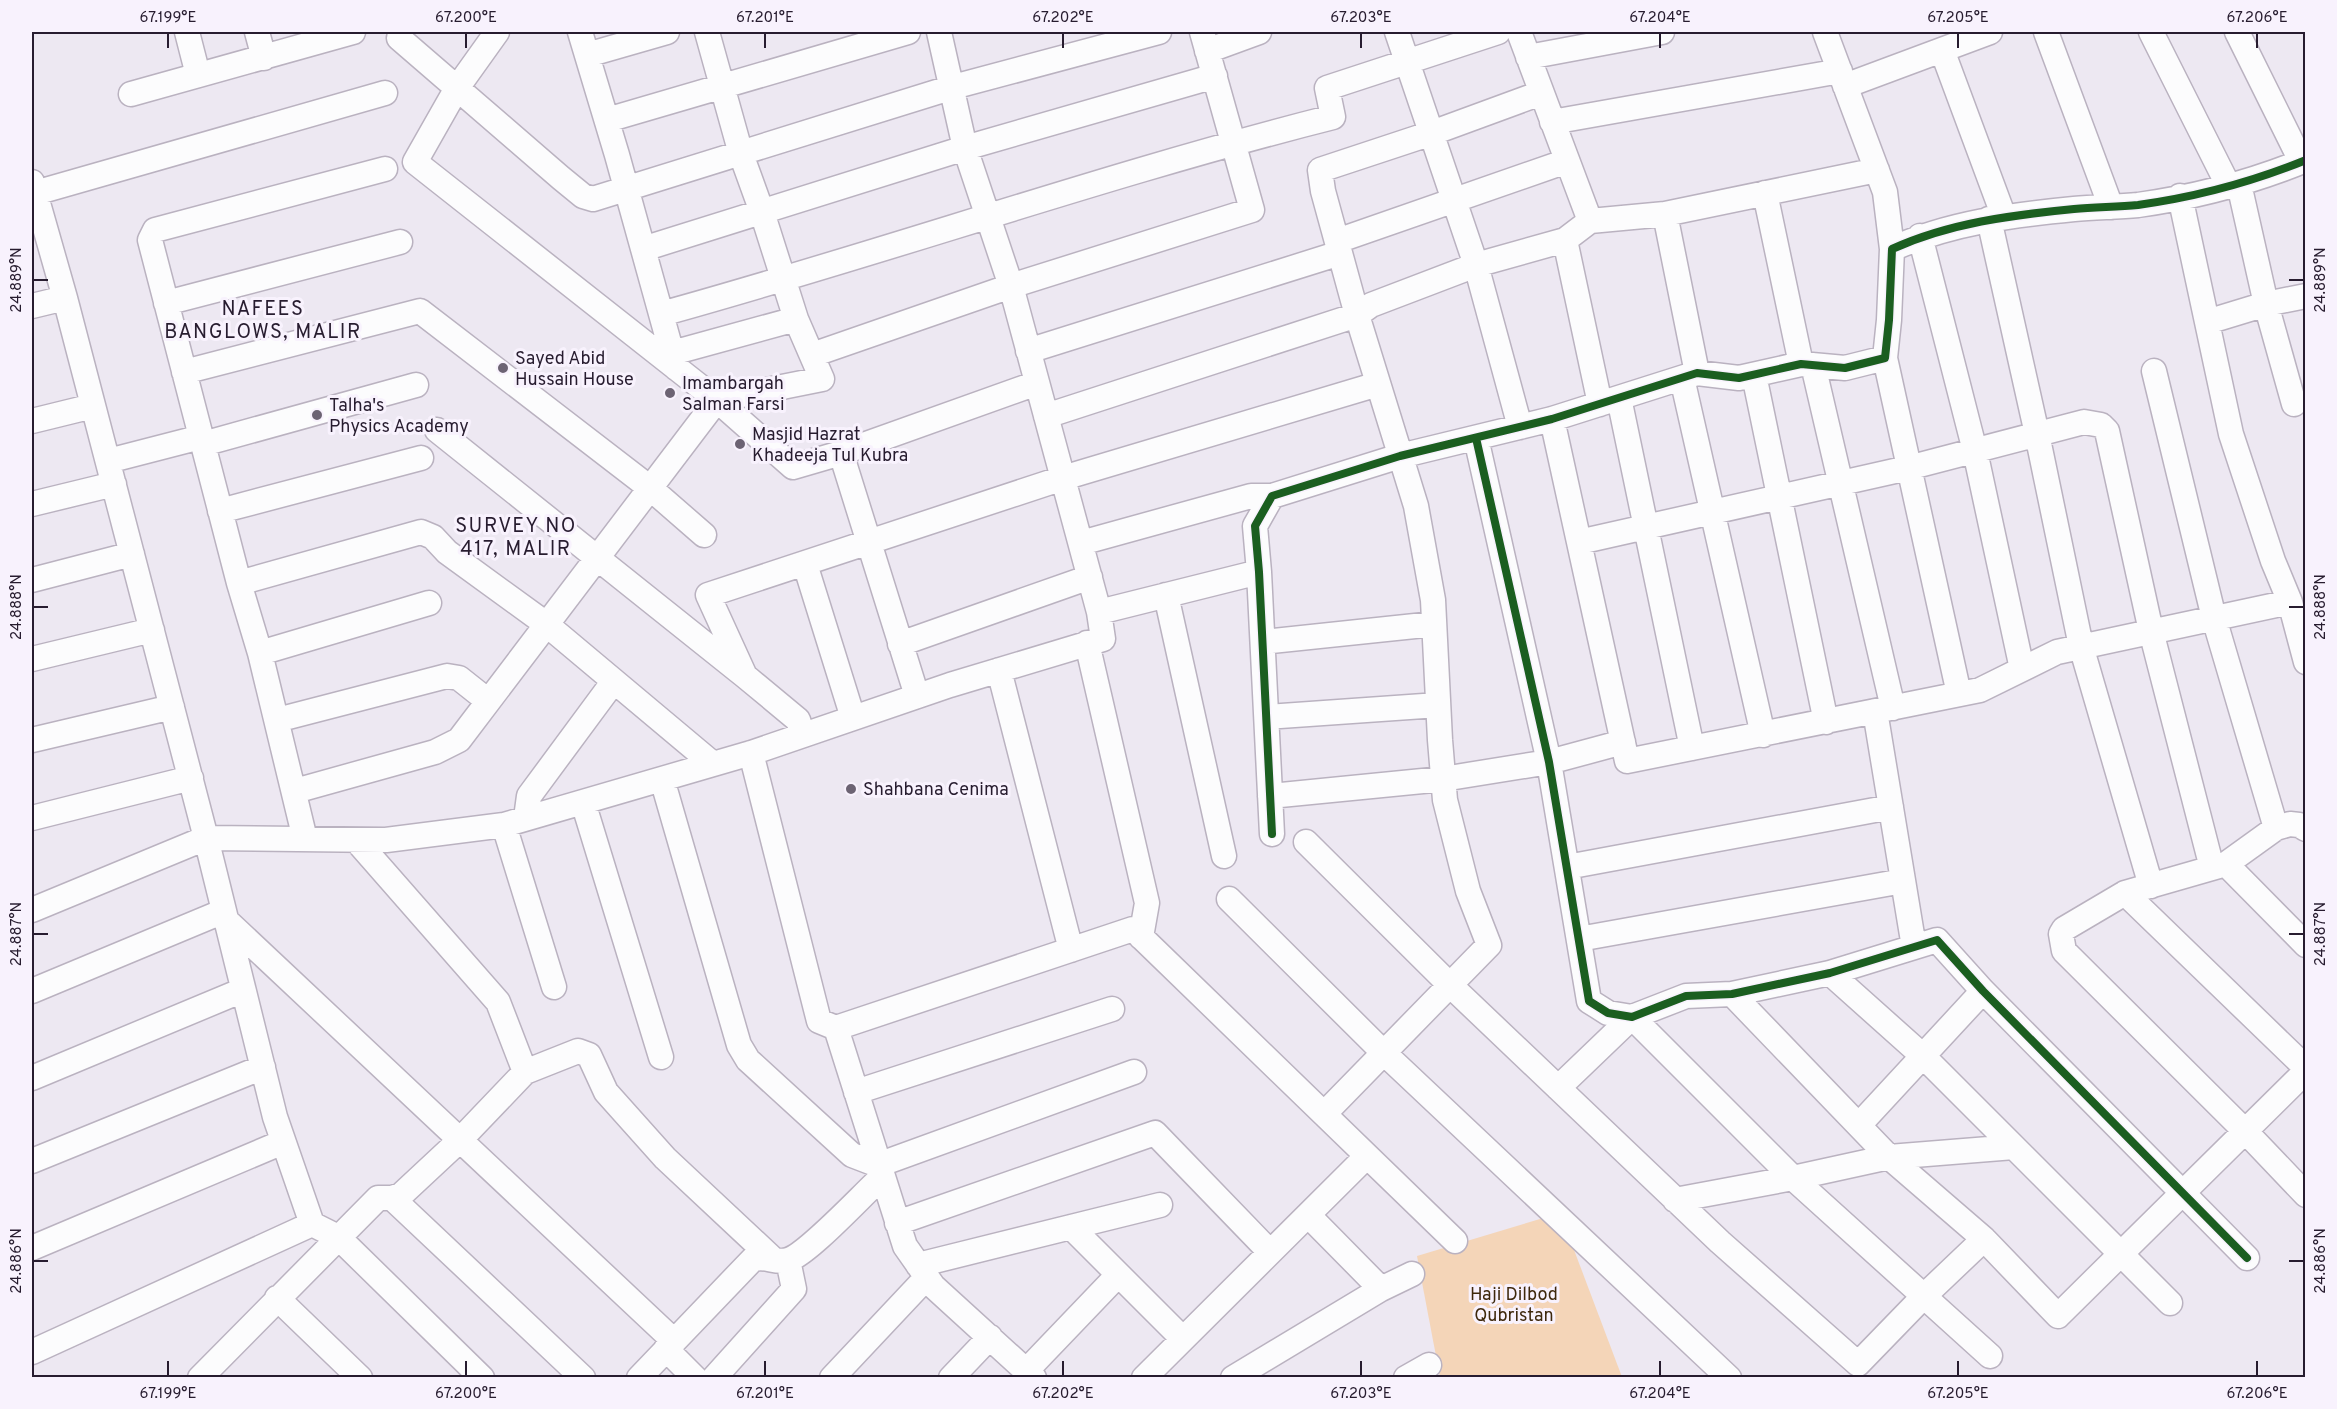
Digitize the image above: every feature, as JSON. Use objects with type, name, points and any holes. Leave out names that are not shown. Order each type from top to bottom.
[{"type":"street","points":[[187,32],[198,75]]},
{"type":"street","points":[[257,32],[264,58]]},
{"type":"street","points":[[131,94],[353,32]]},
{"type":"street","points":[[497,32],[457,88],[415,162],[674,360],[793,467],[841,453],[1037,383]]},
{"type":"street","points":[[580,32],[627,189],[674,360]]},
{"type":"street","points":[[587,55],[668,32]]},
{"type":"street","points":[[295,791],[435,752],[459,740],[717,400],[822,379],[796,319],[741,154],[707,32]]},
{"type":"street","points":[[607,120],[908,32]]},
{"type":"street","points":[[32,910],[206,838],[386,840],[515,822],[750,753],[917,696],[1103,639],[1090,577],[1011,286],[965,148],[939,32]]},
{"type":"street","points":[[399,38],[583,196],[593,199],[953,87],[1159,32]]},
{"type":"street","points":[[812,354],[1011,286],[1252,210],[1205,41],[1259,32]]},
{"type":"street","points":[[1397,32],[1476,265],[1520,427]]},
{"type":"street","points":[[661,314],[783,280],[1233,142],[1333,117],[1327,88],[1498,32]]},
{"type":"street","points":[[1519,32],[1590,221]]},
{"type":"street","points":[[1528,57],[1662,32]]},
{"type":"street","points":[[1825,32],[1885,192],[1892,249],[1885,358],[1959,694]]},
{"type":"street","points":[[1552,122],[1842,78],[1942,50],[1990,32]]},
{"type":"street","points":[[2046,32],[2111,207]]},
{"type":"street","points":[[2151,32],[2234,185],[2294,404]]},
{"type":"street","points":[[1892,249],[1920,236],[1997,218],[2138,205],[2234,185],[2303,161],[2238,32]]},
{"type":"street","points":[[1942,50],[1997,218],[2037,434],[2081,646],[2151,885]]},
{"type":"street","points":[[643,249],[965,148],[1215,76]]},
{"type":"street","points":[[385,93],[33,187],[65,298],[191,778],[262,1067],[283,1142],[312,1224],[338,1237],[482,1377]]},
{"type":"street","points":[[1323,1114],[1490,945],[1468,891],[1445,800],[1433,600],[1416,506],[1357,315],[1323,191],[1320,170],[1432,133],[1541,93]]},
{"type":"street","points":[[1028,351],[1338,247],[1455,201],[1567,161]]},
{"type":"street","points":[[305,839],[260,653],[239,583],[150,240],[154,230],[385,169]]},
{"type":"street","points":[[1046,416],[1357,315],[1371,305],[1476,265],[1565,240],[1590,221],[1665,213],[1876,170]]},
{"type":"street","points":[[1765,193],[1807,364],[1840,482],[1884,709],[1891,807],[1914,947]]},
{"type":"street","points":[[2180,196],[2231,434],[2272,561],[2290,602],[2306,662]]},
{"type":"street","points":[[1665,213],[1689,376],[1713,513],[1763,735]]},
{"type":"street","points":[[1920,236],[1975,451],[2022,669]]},
{"type":"street","points":[[1565,240],[1646,527],[1692,748]]},
{"type":"street","points":[[166,303],[400,242]]},
{"type":"street","points":[[2207,322],[2266,304],[2306,296]]},
{"type":"street","points":[[32,306],[65,298]]},
{"type":"street","points":[[184,372],[420,311],[650,488],[704,535]]},
{"type":"street","points":[[674,360],[796,319]]},
{"type":"street","points":[[1081,543],[1251,496],[1272,496],[1400,456],[1551,419],[1689,376],[1739,378],[1807,364],[1845,368],[1885,358]]},
{"type":"street","points":[[2154,370],[2214,618],[2276,828]]},
{"type":"street","points":[[1754,375],[1826,722]]},
{"type":"street","points":[[746,676],[708,595],[1063,478],[1378,384]]},
{"type":"street","points":[[108,460],[202,440],[416,385]]},
{"type":"street","points":[[32,421],[93,406]]},
{"type":"street","points":[[1551,419],[1627,761],[1980,690],[2057,652],[2290,602]]},
{"type":"street","points":[[1579,542],[1908,468],[2084,422],[2101,424],[2108,431],[2151,631],[2219,866],[2306,945]]},
{"type":"street","points":[[437,430],[746,676],[798,720],[803,735]]},
{"type":"street","points":[[1476,438],[1549,762],[1589,1001],[1608,1013],[1632,1017],[1793,1178],[1990,1356]]},
{"type":"street","points":[[841,453],[917,696]]},
{"type":"street","points":[[220,511],[421,458]]},
{"type":"street","points":[[32,504],[114,484]]},
{"type":"street","points":[[1272,496],[1255,526],[1272,834]]},
{"type":"street","points":[[239,583],[421,532],[433,537],[447,552],[546,624],[713,764]]},
{"type":"street","points":[[32,580],[132,554]]},
{"type":"street","points":[[804,564],[854,718]]},
{"type":"street","points":[[1099,612],[1259,572]]},
{"type":"street","points":[[900,644],[1090,577]]},
{"type":"street","points":[[1166,595],[1224,856]]},
{"type":"street","points":[[260,653],[429,603]]},
{"type":"street","points":[[1263,642],[1434,624]]},
{"type":"street","points":[[32,659],[152,630]]},
{"type":"street","points":[[1087,643],[1148,903],[1141,937]]},
{"type":"street","points":[[999,670],[1071,950]]},
{"type":"street","points":[[277,720],[447,676],[459,678],[489,701]]},
{"type":"street","points":[[554,987],[515,822],[529,796],[614,681]]},
{"type":"street","points":[[1266,717],[1438,705]]},
{"type":"street","points":[[32,740],[172,706]]},
{"type":"street","points":[[1270,796],[1443,778],[1549,762],[1623,742]]},
{"type":"street","points":[[750,753],[819,1021],[836,1028],[1133,929],[1455,1241]]},
{"type":"street","points":[[32,818],[191,778]]},
{"type":"street","points":[[662,778],[739,1045],[748,1060],[852,1155],[880,1171]]},
{"type":"street","points":[[583,802],[661,1057]]},
{"type":"street","points":[[1567,867],[1891,807]]},
{"type":"street","points":[[2306,829],[2290,824],[2276,828],[2219,866],[2125,893],[2064,929],[2061,934],[2064,951],[2306,1195]]},
{"type":"street","points":[[356,840],[498,1002],[525,1072]]},
{"type":"street","points":[[1306,842],[1450,985],[1675,1200],[1858,1364],[1984,1239]]},
{"type":"street","points":[[1579,939],[1903,881]]},
{"type":"street","points":[[1732,994],[1889,1157],[1984,1239],[2058,1316],[2306,1070],[2125,893]]},
{"type":"street","points":[[1229,899],[1384,1053],[1729,1377]]},
{"type":"street","points":[[32,991],[226,916]]},
{"type":"street","points":[[226,916],[670,1345],[695,1377]]},
{"type":"street","points":[[1558,1088],[1632,1017],[1686,996],[1732,994],[1830,973],[1937,940],[1983,991],[2247,1258]]},
{"type":"street","points":[[1830,973],[1924,1057],[2170,1303]]},
{"type":"street","points":[[32,1078],[243,990]]},
{"type":"street","points":[[1859,1125],[1983,991]]},
{"type":"street","points":[[856,1092],[1112,1009]]},
{"type":"street","points":[[836,1028],[905,1246],[933,1286],[1031,1374],[1118,1275]]},
{"type":"street","points":[[215,1372],[278,1298],[378,1198],[392,1198],[401,1195],[460,1140],[525,1072],[578,1051],[589,1055],[606,1092],[665,1158],[781,1260],[794,1289],[714,1377]]},
{"type":"street","points":[[32,1161],[262,1067]]},
{"type":"street","points":[[639,1377],[752,1260],[762,1257],[781,1260],[806,1249],[880,1171],[1134,1072]]},
{"type":"street","points":[[897,1222],[1155,1133],[1270,1252]]},
{"type":"street","points":[[32,1248],[283,1142]]},
{"type":"street","points":[[1675,1200],[1889,1157],[2014,1147]]},
{"type":"street","points":[[1144,1377],[1367,1156]]},
{"type":"street","points":[[392,1198],[583,1377]]},
{"type":"street","points":[[832,1377],[922,1271],[1071,1227],[1160,1205]]},
{"type":"street","points":[[1308,1215],[1381,1289]]},
{"type":"street","points":[[32,1349],[312,1224]]},
{"type":"street","points":[[1071,1227],[1183,1339]]},
{"type":"street","points":[[1233,1377],[1381,1289],[1412,1274]]},
{"type":"street","points":[[278,1298],[360,1377]]},
{"type":"street","points":[[951,1377],[990,1337]]},
{"type":"street","points":[[1406,1377],[1429,1365]]},
{"type":"green space","name":"Haji Dilbod Qubristan","points":[[1550,1216],[1565,1226],[1622,1377],[1440,1377],[1417,1256]]},
{"type":"cycle path","points":[[1272,834],[1255,526],[1272,496],[1400,456],[1552,419],[1697,373],[1739,378],[1801,364],[1845,368],[1885,358],[1892,249],[1958,226],[2004,217],[2082,208],[2138,205],[2181,198],[2244,182],[2306,160]]},
{"type":"cycle path","points":[[1476,438],[1549,762],[1589,1001],[1608,1013],[1632,1017],[1686,996],[1732,994],[1830,973],[1937,940],[1983,991],[2247,1258]]},
{"type":"place","name":"Sayed Abid Hussain House","points":[[503,368]]},
{"type":"place","name":"Imambargah Salman Farsi","points":[[670,393]]},
{"type":"place","name":"Talha's Physics Academy","points":[[317,415]]},
{"type":"place","name":"Masjid Hazrat Khadeeja Tul Kubra","points":[[740,444]]},
{"type":"place","name":"Shahbana Cenima","points":[[851,789]]},
{"type":"district","name":"NAFEES BANGLOWS, MALIR","points":[[263,320]]},
{"type":"district","name":"SURVEY NO 417, MALIR","points":[[516,536]]}]
